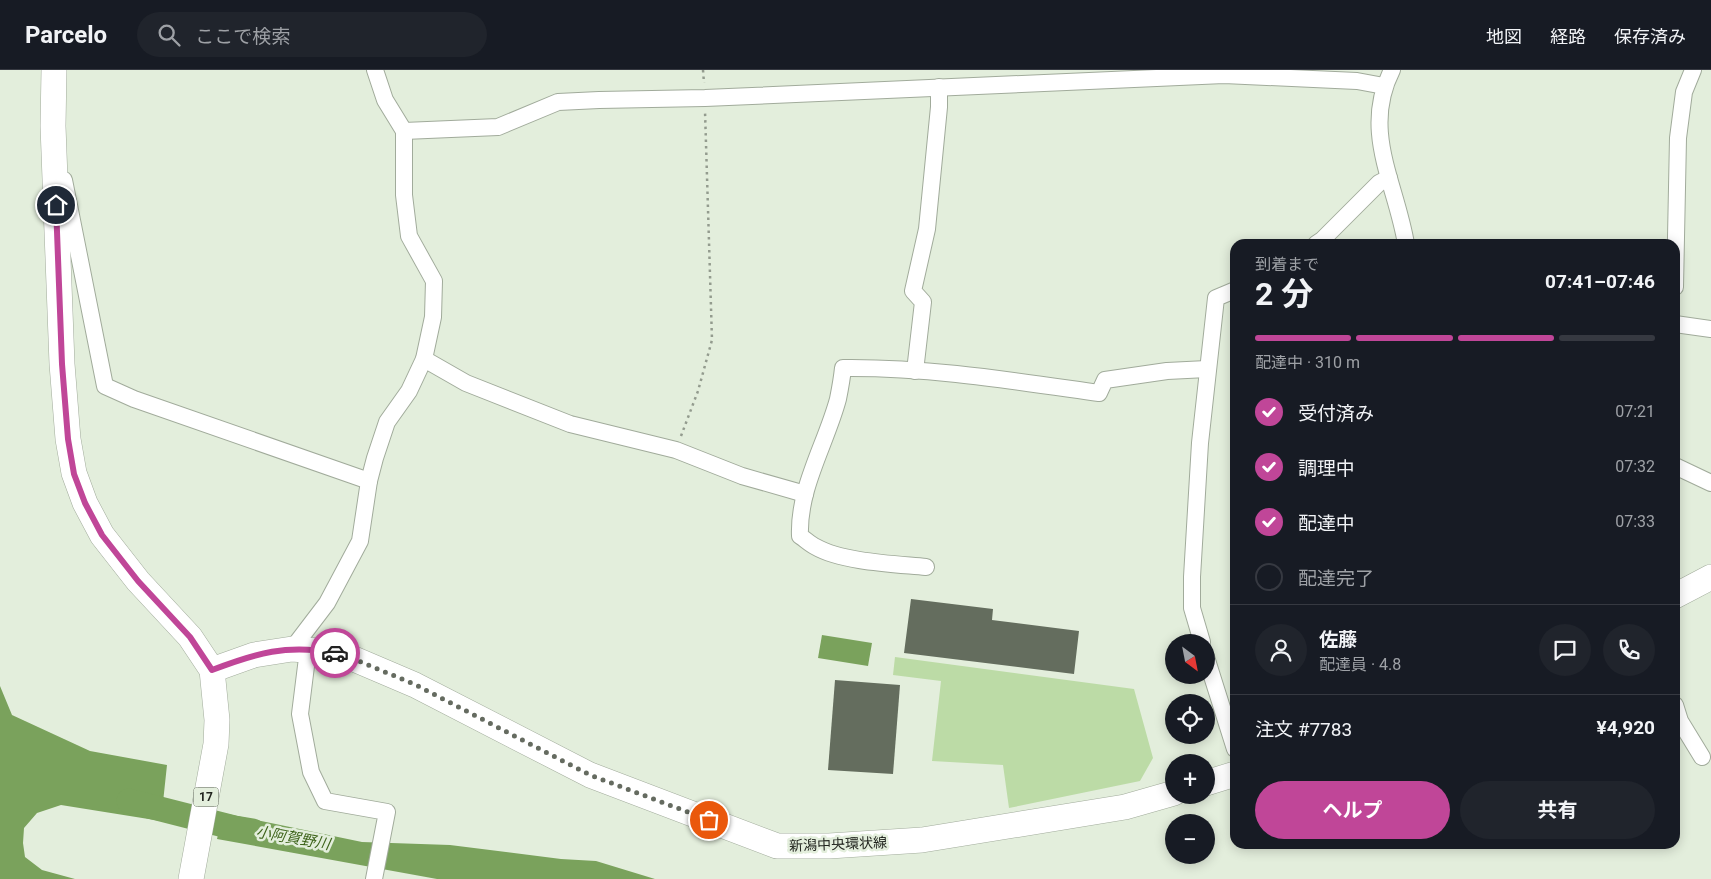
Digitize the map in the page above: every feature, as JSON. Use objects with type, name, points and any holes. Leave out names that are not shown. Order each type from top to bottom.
[{"type":"main road","name":"17","points":[[54,70],[53,126],[62,364],[68,439],[74,474],[85,503],[102,535],[138,581],[190,637],[212,670],[217,720],[216,744],[191,876]]},
{"type":"main road","points":[[1680,593],[1711,577]]},
{"type":"main road","name":"新潟中央環状線","points":[[212,670],[254,654],[300,649],[347,656],[416,685],[590,775],[777,846],[829,846],[922,840],[1125,807],[1165,796]]},
{"type":"main road","points":[[1215,780],[1230,776]]},
{"type":"street","points":[[374,70],[386,100],[404,131],[404,195],[409,236],[434,281],[433,317],[424,359],[409,391],[387,422],[369,481],[360,540],[300,649],[300,714],[311,772],[325,800],[387,812],[374,879]]},
{"type":"street","points":[[1392,70],[1384,86],[1380,102],[1379,129],[1381,151],[1405,239]]},
{"type":"street","points":[[1676,239],[1678,138],[1684,92],[1693,70]]},
{"type":"street","points":[[404,131],[498,127],[558,102],[705,98],[939,87],[1062,76],[1224,75],[1357,81],[1384,86]]},
{"type":"street","points":[[915,371],[923,302],[914,290],[927,229],[939,107],[939,87]]},
{"type":"street","points":[[53,126],[105,386],[134,399],[369,481]]},
{"type":"street","points":[[1323,239],[1379,183],[1389,178]]},
{"type":"street","points":[[1200,634],[1192,608],[1192,577],[1200,443],[1216,298],[1230,292]]},
{"type":"street","points":[[1680,325],[1711,330]]},
{"type":"street","points":[[424,359],[466,383],[570,424],[676,450],[742,476],[805,494]]},
{"type":"street","points":[[926,567],[875,562],[837,555],[816,548],[800,536],[799,518],[805,494],[838,399],[843,368],[915,371],[1099,392],[1105,380],[1207,369]]},
{"type":"street","points":[[1680,468],[1711,483]]},
{"type":"street","points":[[1215,684],[1230,733]]},
{"type":"street","points":[[1680,721],[1702,757]]},
{"type":"path","points":[[676,450],[698,390],[712,340],[705,98]]},
{"type":"shaded area","points":[[895,657],[1134,689],[1153,758],[1140,781],[1009,808],[1003,765],[932,761],[941,681],[893,675]]},
{"type":"water","points":[[822,635],[872,643],[868,666],[818,658]]},
{"type":"water","points":[[0,686],[12,715],[90,751],[167,765],[161,821],[61,805],[37,813],[24,828],[23,843],[25,857],[42,870],[75,879],[0,879]]},
{"type":"water","points":[[223,813],[362,842],[450,845],[561,859],[596,861],[655,879],[437,879],[217,839]]},
{"type":"building","points":[[911,599],[993,609],[992,620],[1079,631],[1074,674],[904,653]]},
{"type":"building","points":[[835,680],[900,685],[893,774],[828,770]]},
{"type":"waterway","name":"小阿賀野川","points":[[129,801],[253,831]]},
{"type":"way so far","points":[[335,653],[347,656],[416,685],[590,775],[709,820]]},
{"type":"route","points":[[56,205],[62,364],[68,439],[74,474],[85,503],[102,535],[119,559],[190,637],[212,670],[254,654],[292,649],[335,653]]}]
